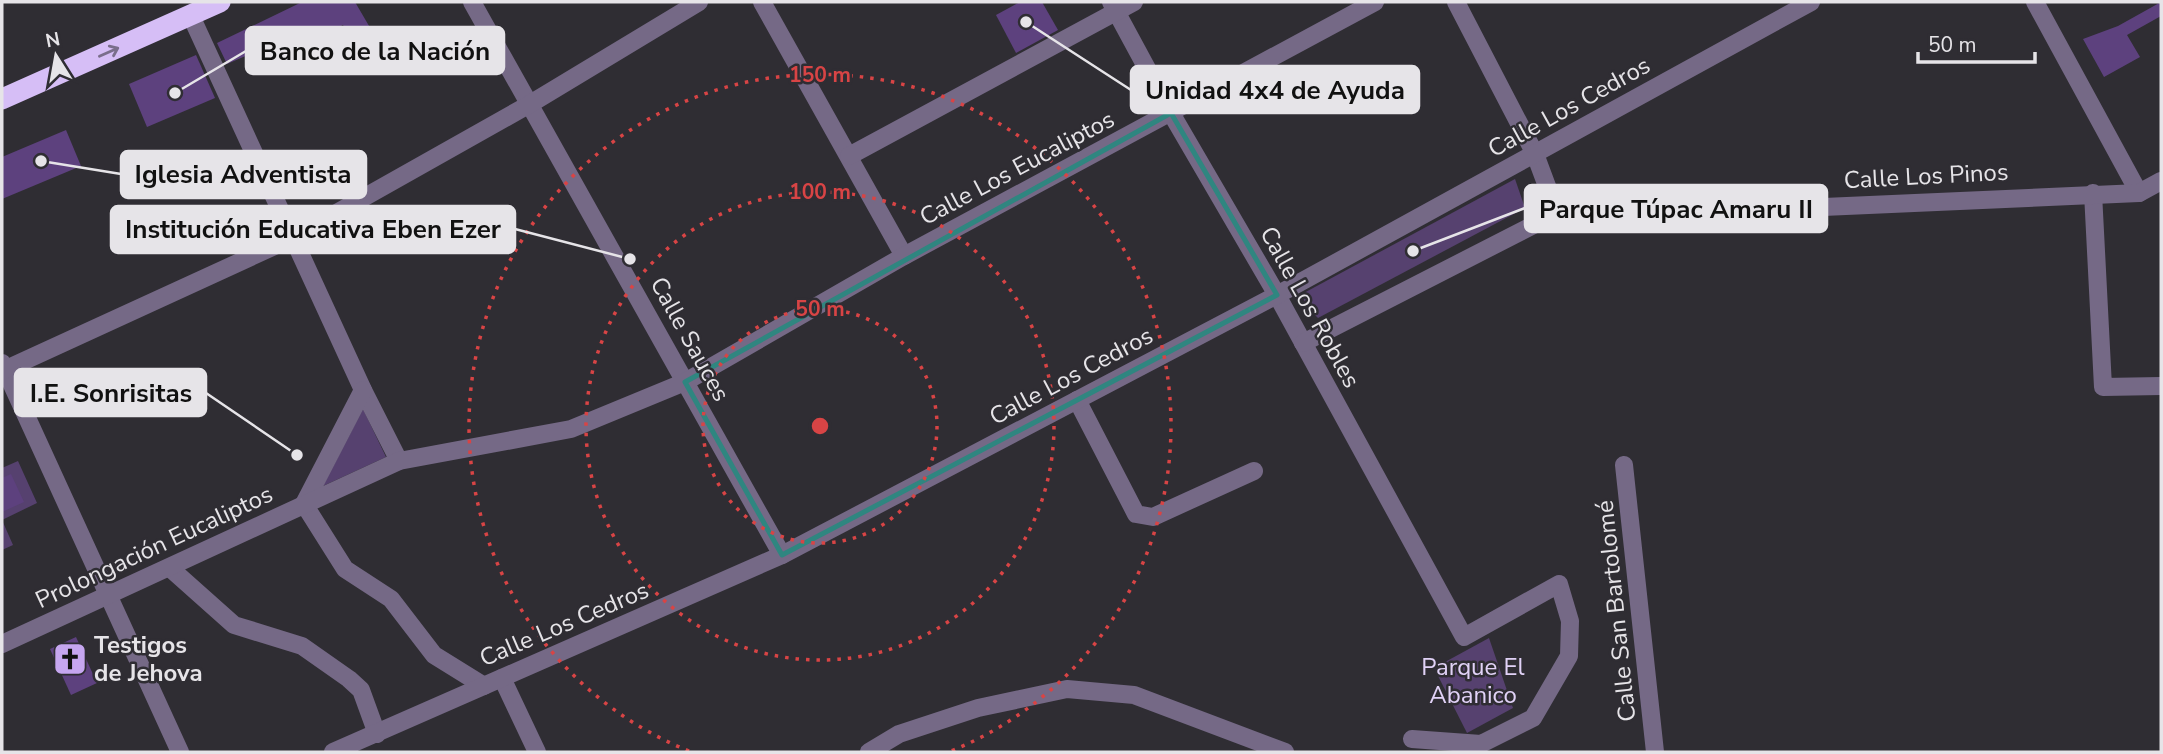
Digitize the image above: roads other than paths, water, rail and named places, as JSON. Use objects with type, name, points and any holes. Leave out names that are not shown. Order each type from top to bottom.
[{"type":"highway","points":[[2,99],[220,2]]},
{"type":"street","name":"Calle Sauces","points":[[472,2],[782,555]]},
{"type":"street","points":[[180,752],[3,368],[292,238],[530,104],[699,2]]},
{"type":"street","points":[[762,2],[904,256]]},
{"type":"street","points":[[849,156],[1113,7],[1134,2]]},
{"type":"street","name":"Calle Los Eucaliptos","points":[[685,382],[904,256],[1375,2]]},
{"type":"street","points":[[1304,343],[1557,213],[1535,155],[1456,2]]},
{"type":"street","name":"Calle Los Cedros","points":[[333,752],[782,555],[1277,295],[1811,2]]},
{"type":"street","points":[[2035,2],[2139,193]]},
{"type":"street","name":"Calle Los Robles","points":[[1113,7],[1304,343],[1464,637],[1559,584],[1570,621],[1570,656],[1533,718],[1481,744],[1412,739]]},
{"type":"street","points":[[191,16],[363,390],[399,461]]},
{"type":"street","name":"Calle Los Pinos","points":[[1557,213],[1574,218],[2139,193],[2161,181]]},
{"type":"street","points":[[2093,193],[2103,387],[2161,386]]},
{"type":"street","name":"Prolongación Eucaliptos","points":[[2,644],[399,461],[571,429],[685,382]]},
{"type":"street","points":[[363,390],[304,503],[345,569],[391,599],[433,655],[484,686]]},
{"type":"street","points":[[1077,400],[1136,514],[1153,517],[1254,471]]},
{"type":"street","name":"Calle San Bartolomé","points":[[1625,465],[1656,752]]},
{"type":"street","points":[[170,568],[234,625],[292,641],[349,679],[361,690],[377,733]]},
{"type":"street","points":[[502,678],[537,752]]},
{"type":"street","points":[[869,752],[899,734],[978,708],[1067,689],[1134,695],[1285,752]]},
{"type":"place","name":"Unidad 4x4 de Ayuda","points":[[1026,22]]},
{"type":"place","name":"Banco de la Nación","points":[[175,93]]},
{"type":"place","name":"Iglesia Adventista","points":[[41,161]]},
{"type":"place","name":"Parque Túpac Amaru II","points":[[1413,251]]},
{"type":"place","name":"Institución Educativa Eben Ezer","points":[[630,259]]},
{"type":"place","name":"I.E. Sonrisitas","points":[[297,455]]},
{"type":"place","name":"Testigos de Jehova","points":[[70,659]]},
{"type":"park label","name":"Parque El Abanico","points":[[1473,681]]}]
